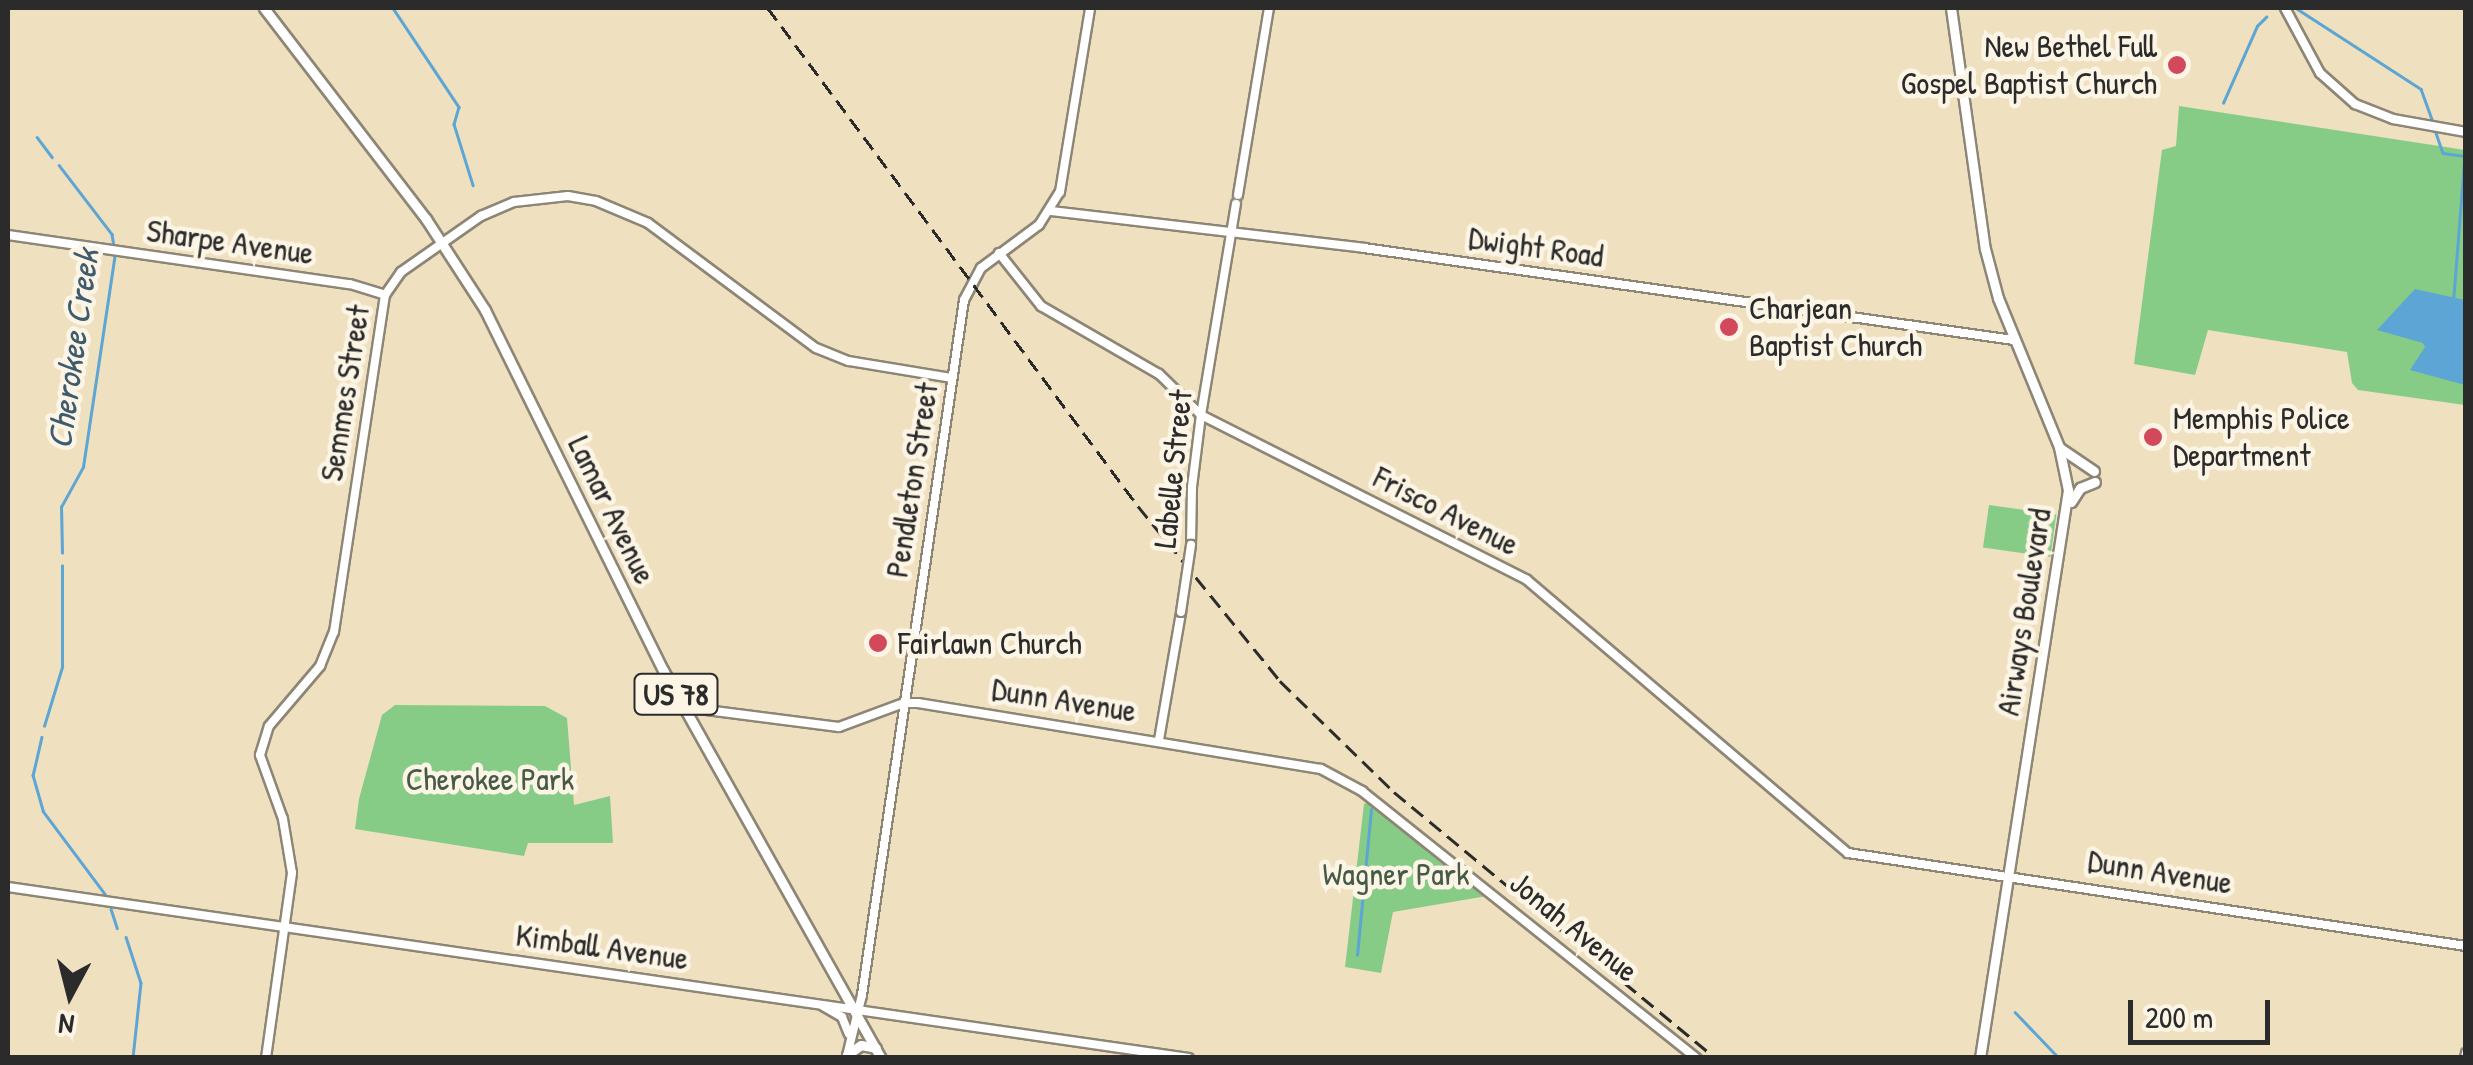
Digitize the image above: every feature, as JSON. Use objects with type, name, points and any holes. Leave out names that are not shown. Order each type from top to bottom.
[{"type":"main road","name":"Lamar Avenue","points":[[264,8],[442,242],[509,354],[684,707],[878,1053]]},
{"type":"main road","name":"Airways Boulevard","points":[[1951,8],[1986,248],[2014,340],[2059,447],[2068,490],[1980,1058]]},
{"type":"main road","points":[[2059,447],[2095,477],[2074,495],[2064,518]]},
{"type":"main road","points":[[847,1056],[862,1045],[878,1053]]},
{"type":"street","points":[[1051,211],[1064,181],[1090,8]]},
{"type":"street","name":"Labelle Street","points":[[1158,740],[1191,545],[1201,415],[1269,8]]},
{"type":"street","points":[[2285,8],[2313,62],[2337,91],[2372,113],[2466,132]]},
{"type":"street","name":"Semmes Street","points":[[266,1058],[292,880],[290,856],[260,755],[270,726],[320,666],[334,632],[385,295],[402,272],[482,216],[514,202],[568,196],[596,201],[648,223],[816,348],[849,361],[952,378]]},
{"type":"street","name":"Dwight Road","points":[[1051,211],[1232,231],[2014,340]]},
{"type":"street","name":"Pendleton Street","points":[[847,1056],[862,995],[952,378],[969,287],[999,253],[1051,211]]},
{"type":"street","name":"Sharpe Avenue","points":[[8,235],[350,284],[385,295]]},
{"type":"street","name":"Frisco Avenue","points":[[999,253],[1041,306],[1160,374],[1201,415],[1527,580],[1848,853]]},
{"type":"street","name":"Dunn Avenue","points":[[684,707],[840,727],[904,703],[1158,740],[1321,769]]},
{"type":"street","name":"Jonah Avenue","points":[[1321,769],[1362,792],[1697,1058]]},
{"type":"street","name":"Dunn Avenue","points":[[1848,853],[2466,946]]},
{"type":"street","name":"Kimball Avenue","points":[[8,887],[1189,1058]]},
{"type":"street","points":[[820,1004],[846,1021],[850,1040]]},
{"type":"green space","points":[[2179,106],[2465,150],[2465,405],[2358,390],[2352,383],[2347,352],[2208,330],[2195,375],[2134,364],[2162,150],[2176,146]]},
{"type":"green space","points":[[1989,505],[2056,514],[2050,557],[1983,548]]},
{"type":"green space","name":"Cherokee Park","points":[[395,705],[545,706],[567,718],[574,805],[610,796],[613,843],[528,843],[524,856],[355,829],[359,799],[382,715]]},
{"type":"green space","name":"Wagner Park","points":[[1368,803],[1487,896],[1393,912],[1381,973],[1345,967],[1364,804]]},
{"type":"water","points":[[2415,289],[2465,300],[2465,385],[2410,370],[2425,347],[2423,343],[2377,330]]},
{"type":"waterway","points":[[393,8],[459,107],[454,124],[473,185]]},
{"type":"waterway","points":[[2296,8],[2421,89],[2433,122]]},
{"type":"waterway","points":[[2223,103],[2257,26],[2266,17]]},
{"type":"waterway","points":[[2435,130],[2443,153],[2465,156],[2454,297]]},
{"type":"waterway","name":"Cherokee Creek","points":[[37,137],[52,157]]},
{"type":"waterway","name":"Cherokee Creek","points":[[59,165],[112,234],[114,246]]},
{"type":"waterway","name":"Cherokee Creek","points":[[62,553],[61,507],[83,467],[115,254]]},
{"type":"waterway","name":"Cherokee Creek","points":[[44,726],[62,667],[62,566]]},
{"type":"waterway","name":"Cherokee Creek","points":[[42,737],[33,775],[43,811],[105,894]]},
{"type":"waterway","points":[[1357,955],[1371,810]]},
{"type":"waterway","name":"Cherokee Creek","points":[[111,909],[117,928]]},
{"type":"waterway","name":"Cherokee Creek","points":[[126,937],[141,983],[133,1058]]},
{"type":"waterway","points":[[2015,1012],[2059,1058]]},
{"type":"railway","points":[[768,8],[1138,506],[1280,681],[1394,792],[1715,1058]]},
{"type":"place","name":"New Bethel Full Gospel Baptist Church","points":[[2177,65]]},
{"type":"place","name":"Charjean Baptist Church","points":[[1729,327]]},
{"type":"place","name":"Memphis Police Department","points":[[2153,437]]},
{"type":"place","name":"Fairlawn Church","points":[[878,643]]}]
